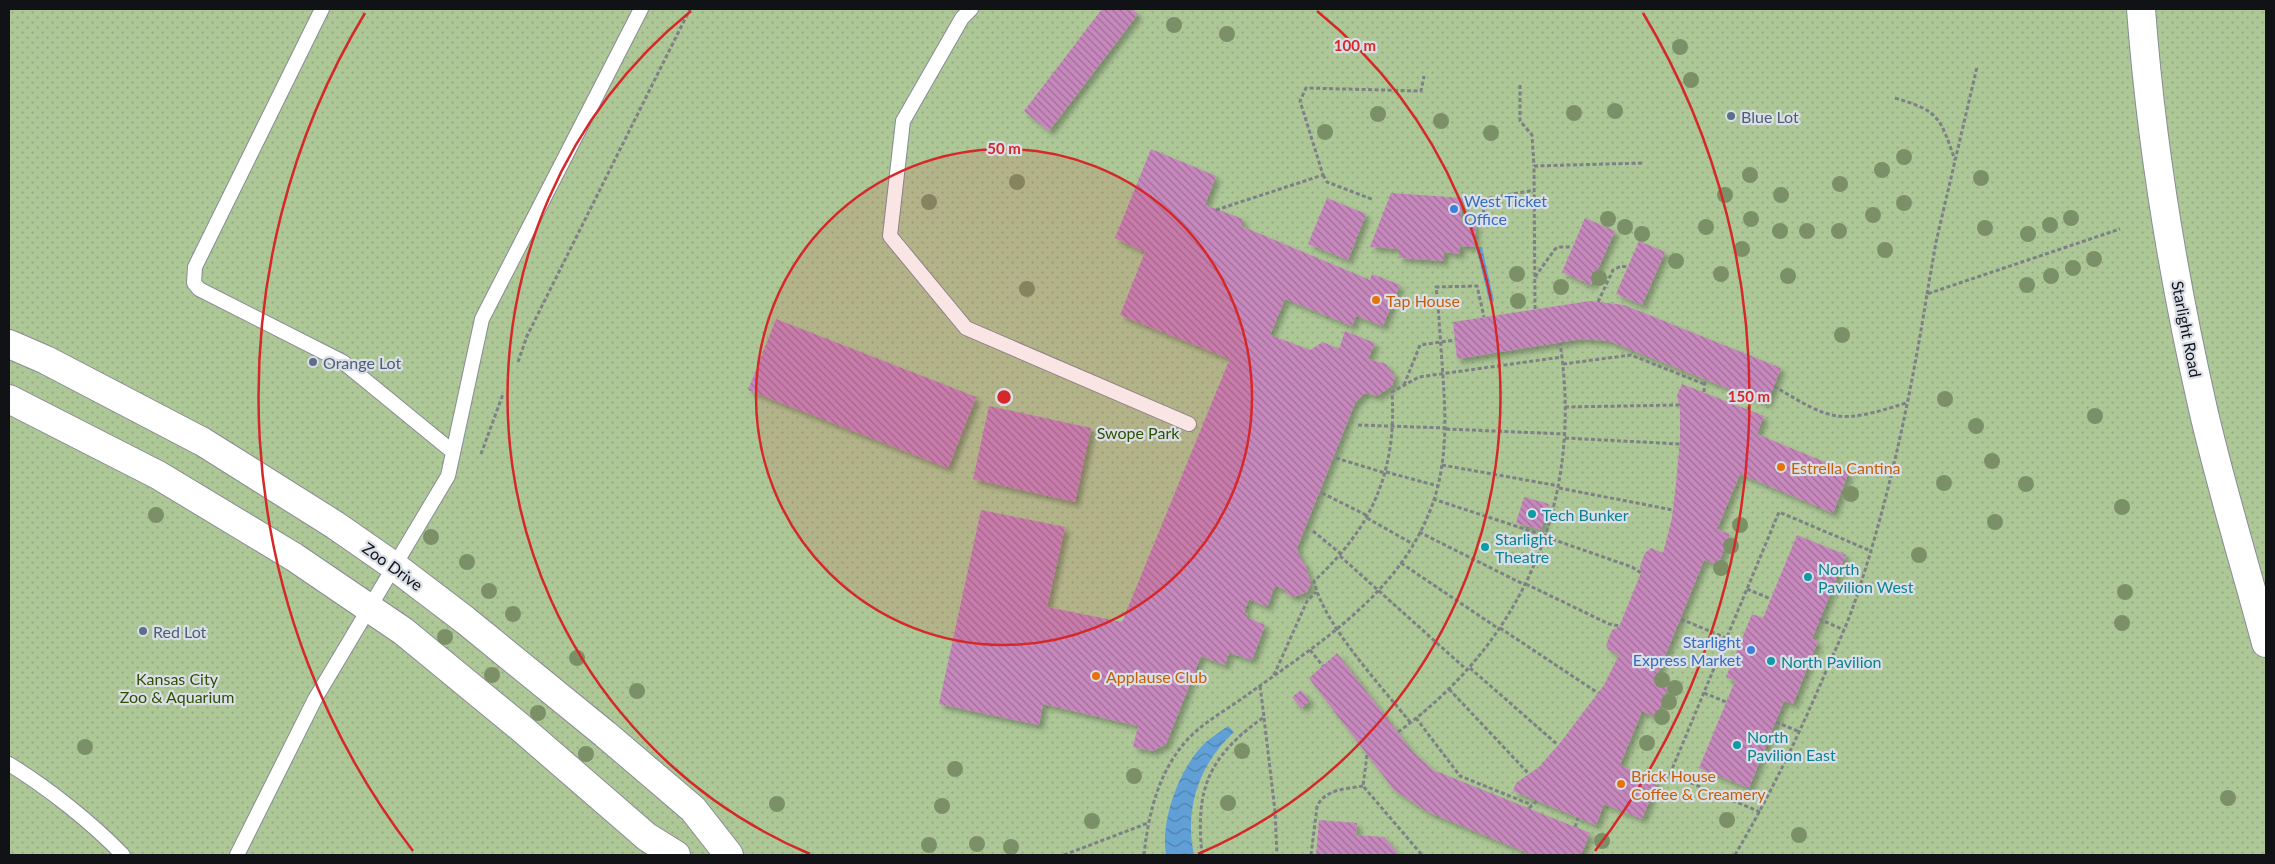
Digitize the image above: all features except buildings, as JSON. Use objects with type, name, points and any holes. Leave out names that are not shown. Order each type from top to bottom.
[{"type":"street","name":"Starlight Road","points":[[2141,9],[2146,72],[2166,223],[2203,409],[2266,643]]},
{"type":"street","name":"Zoo Drive","points":[[9,344],[46,360],[203,442],[335,525],[394,566],[466,620],[693,809],[729,855]]},
{"type":"street","points":[[9,399],[158,476],[294,558],[403,631],[512,721],[646,837],[676,855]]},
{"type":"lane","points":[[322,9],[195,267],[194,283],[199,289],[343,362],[453,452]]},
{"type":"lane","points":[[237,855],[314,699],[448,476],[482,319],[641,9]]},
{"type":"lane","points":[[971,9],[962,18],[903,121],[890,236],[966,328],[1189,424]]},
{"type":"lane","points":[[9,764],[28,775],[123,855]]},
{"type":"path","points":[[518,362],[527,336],[690,9]]},
{"type":"path","points":[[1734,855],[1760,812],[1800,732],[1844,630],[1871,551],[1889,485],[1907,403],[1936,242],[1977,67]]},
{"type":"path","points":[[1374,200],[1328,182],[1323,175],[1300,101],[1306,88],[1421,91],[1424,76]]},
{"type":"path","points":[[1520,85],[1520,121],[1532,135],[1535,190],[1535,309]]},
{"type":"path","points":[[1895,98],[1914,103],[1934,113],[1941,121],[1955,160]]},
{"type":"path","points":[[1534,166],[1644,163]]},
{"type":"path","points":[[1216,210],[1323,175]]},
{"type":"path","points":[[1483,227],[1484,199],[1535,190]]},
{"type":"path","points":[[1928,294],[2120,229]]},
{"type":"path","points":[[1535,277],[1556,249],[1572,247]]},
{"type":"path","points":[[1598,302],[1613,270],[1621,266],[1628,267]]},
{"type":"path","points":[[1144,855],[1148,823],[1161,784],[1181,746],[1192,734],[1337,630],[1379,591],[1401,563],[1419,532],[1433,499],[1438,486],[1442,465],[1446,428],[1436,287],[1477,286],[1484,317]]},
{"type":"path","points":[[1404,386],[1420,345],[1456,340]]},
{"type":"path","points":[[1398,732],[1449,689],[1468,669],[1499,628],[1526,585],[1546,537],[1558,487],[1565,436],[1566,407],[1560,343]]},
{"type":"path","points":[[1563,364],[1631,355],[1704,384]]},
{"type":"path","points":[[1410,722],[1337,630],[1316,592],[1314,581],[1340,555],[1367,517],[1386,473],[1393,425],[1392,392],[1419,377],[1562,357]]},
{"type":"path","points":[[1704,392],[1705,379]]},
{"type":"path","points":[[1774,386],[1814,410],[1839,418],[1874,414],[1907,403]]},
{"type":"path","points":[[481,454],[503,394]]},
{"type":"path","points":[[1748,410],[1753,398]]},
{"type":"path","points":[[1566,407],[1679,405]]},
{"type":"path","points":[[1358,425],[1446,428],[1680,444]]},
{"type":"path","points":[[1336,458],[1438,486]]},
{"type":"path","points":[[1442,465],[1673,510]]},
{"type":"path","points":[[1322,493],[1413,544]]},
{"type":"path","points":[[1433,499],[1632,567],[1641,573]]},
{"type":"path","points":[[1760,812],[1670,774],[1779,512],[1871,551]]},
{"type":"path","points":[[1313,531],[1468,669],[1558,745]]},
{"type":"path","points":[[1419,532],[1526,585],[1609,624],[1619,626]]},
{"type":"path","points":[[1401,563],[1598,693]]},
{"type":"path","points":[[1747,589],[1771,599]]},
{"type":"path","points":[[1274,676],[1307,601],[1316,592]]},
{"type":"path","points":[[1680,619],[1726,638]]},
{"type":"path","points":[[1819,620],[1844,630]]},
{"type":"path","points":[[1310,650],[1323,666]]},
{"type":"path","points":[[1260,686],[1275,811],[1277,855]]},
{"type":"path","points":[[1449,689],[1529,774]]},
{"type":"path","points":[[1704,693],[1726,702]]},
{"type":"path","points":[[1202,855],[1199,819],[1211,771],[1238,736],[1264,717]]},
{"type":"path","points":[[1416,718],[1460,776],[1531,807],[1537,801]]},
{"type":"path","points":[[1776,722],[1800,732]]},
{"type":"path","points":[[1367,755],[1363,786],[1422,855]]},
{"type":"path","points":[[1311,855],[1320,800],[1325,795],[1363,786]]},
{"type":"path","points":[[1575,827],[1578,818]]},
{"type":"path","points":[[1064,855],[1148,823]]},
{"type":"green space","name":"Swope Park","points":[[9,9],[2266,9],[2266,855],[9,855]]},
{"type":"water","points":[[1476,247],[1482,247],[1494,301],[1489,300]]},
{"type":"water","points":[[1228,726],[1234,732],[1212,758],[1197,788],[1191,821],[1194,855],[1166,855],[1166,826],[1169,810],[1180,779],[1197,752],[1206,742]]},
{"type":"place","name":"Blue Lot","points":[[1731,116]]},
{"type":"place","name":"West Ticket Office","points":[[1454,209]]},
{"type":"place","name":"Tap House","points":[[1376,300]]},
{"type":"place","name":"Orange Lot","points":[[313,362]]},
{"type":"place","name":"Estrella Cantina","points":[[1781,467]]},
{"type":"place","name":"Tech Bunker","points":[[1532,514]]},
{"type":"place","name":"Starlight Theatre","points":[[1485,547]]},
{"type":"place","name":"North Pavilion West","points":[[1808,577]]},
{"type":"place","name":"Red Lot","points":[[143,631]]},
{"type":"place","name":"Starlight Express Market","points":[[1751,650]]},
{"type":"place","name":"North Pavilion","points":[[1771,661]]},
{"type":"place","name":"Applause Club","points":[[1096,676]]},
{"type":"place","name":"North Pavilion East","points":[[1737,745]]},
{"type":"place","name":"Brick House Coffee & Creamery","points":[[1621,784]]},
{"type":"park label","name":"Kansas City Zoo & Aquarium","points":[[177,687]]}]
